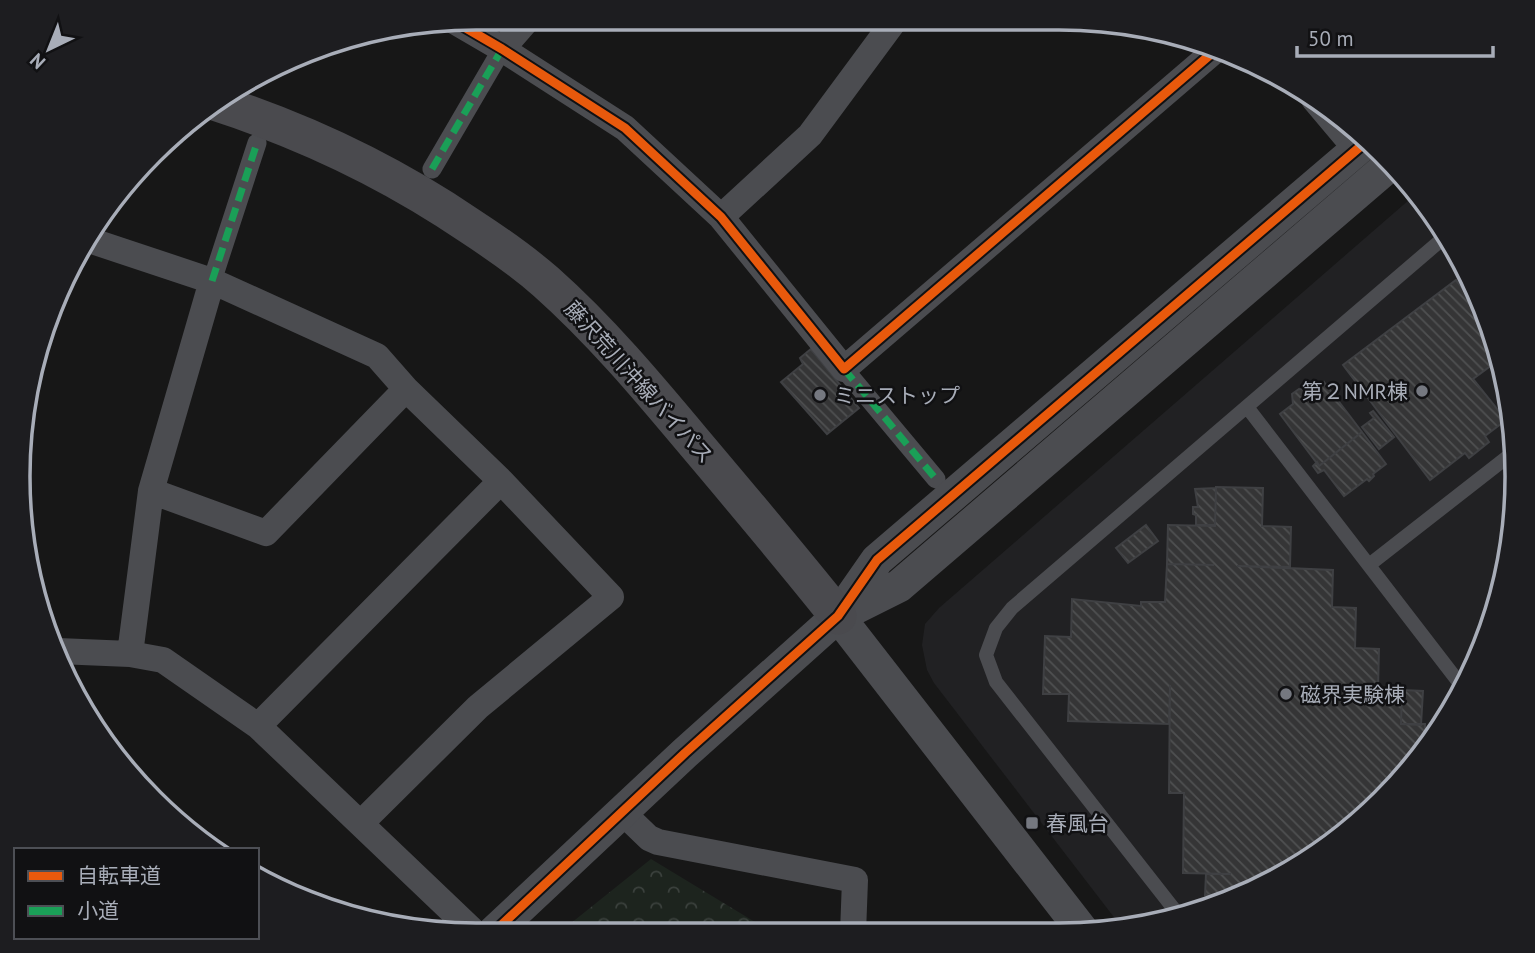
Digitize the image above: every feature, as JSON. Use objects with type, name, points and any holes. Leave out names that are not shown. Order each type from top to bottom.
[{"type":"main road","name":"藤沢荒川沖線バイパス","points":[[227,106],[313,138],[420,192],[504,249],[544,281],[624,360],[838,616]]},
{"type":"street","points":[[470,30],[625,128],[720,217],[936,479]]},
{"type":"street","points":[[432,169],[502,49],[519,30]]},
{"type":"street","points":[[720,217],[810,135],[888,30]]},
{"type":"street","points":[[844,369],[1209,56]]},
{"type":"street","points":[[130,654],[151,491],[212,281],[257,143]]},
{"type":"street","points":[[504,923],[838,616],[877,560],[1359,147]]},
{"type":"street","points":[[838,616],[899,586],[1383,171]]},
{"type":"street","points":[[96,242],[212,281],[377,356],[406,389],[501,481],[611,597],[478,707],[361,823]]},
{"type":"street","points":[[151,491],[266,533],[406,389]]},
{"type":"street","points":[[258,726],[501,481]]},
{"type":"street","points":[[838,616],[1076,922]]},
{"type":"street","points":[[66,651],[130,654],[163,660],[258,726],[464,923]]},
{"type":"street","points":[[622,812],[649,838],[658,842],[855,880],[853,923]]},
{"type":"lane","points":[[1173,908],[996,682],[986,655],[996,628],[1012,608],[1439,242]]},
{"type":"lane","points":[[1247,407],[1456,679]]},
{"type":"lane","points":[[1369,565],[1504,459]]},
{"type":"shaded area","points":[[1409,200],[1445,253],[1482,333],[1497,389],[1501,418],[1504,506],[1497,564],[1490,592],[1482,620],[1459,674],[1430,725],[1413,748],[1353,812],[1307,848],[1256,877],[1202,900],[1146,915],[1115,919],[934,683],[927,670],[922,645],[925,624],[939,608]]},
{"type":"green space","points":[[651,859],[756,923],[571,923]]},
{"type":"building","name":"第２NMR棟","points":[[1456,280],[1471,306],[1491,366],[1473,379],[1500,413],[1502,423],[1485,436],[1489,442],[1469,458],[1465,453],[1430,480],[1343,365]]},
{"type":"building","name":"ミニストップ","points":[[811,349],[859,408],[827,434],[781,382],[803,364],[800,358]]},
{"type":"building","points":[[1324,382],[1362,432],[1319,466],[1280,414],[1293,404],[1292,394],[1299,389],[1313,391]]},
{"type":"building","points":[[1373,411],[1394,437],[1379,449],[1362,427],[1374,418],[1370,413]]},
{"type":"building","points":[[1362,432],[1386,464],[1373,474],[1369,481],[1367,479],[1344,496],[1324,470],[1318,473],[1313,466],[1317,462],[1319,466]]},
{"type":"building","name":"磁界実験棟","points":[[1216,487],[1263,488],[1262,526],[1291,527],[1290,567],[1237,566],[1333,570],[1332,607],[1356,608],[1355,648],[1379,649],[1378,689],[1402,690],[1401,724],[1425,724],[1425,732],[1394,771],[1330,831],[1282,863],[1214,895],[1205,895],[1206,874],[1231,874],[1183,873],[1184,793],[1169,793],[1170,685],[1169,724],[1068,721],[1069,694],[1043,694],[1045,636],[1071,637],[1072,599],[1141,606],[1141,602],[1165,602],[1168,525],[1215,526]]},
{"type":"building","points":[[1216,488],[1215,525],[1196,525],[1196,515],[1193,514],[1193,507],[1198,507],[1195,489]]},
{"type":"building","points":[[1146,525],[1158,541],[1128,563],[1116,548]]},
{"type":"building","name":"磁界実験棟","points":[[1402,690],[1423,691],[1421,725],[1401,724]]},
{"type":"marked path","points":[[432,169],[502,49]]},
{"type":"marked path","points":[[212,281],[257,143]]},
{"type":"marked path","points":[[844,369],[936,479]]},
{"type":"cycle path","points":[[470,30],[625,128],[721,217],[844,369],[1209,56]]},
{"type":"cycle path","points":[[504,923],[685,753],[838,616],[877,560],[1360,147]]},
{"type":"place","name":"第２NMR棟","points":[[1422,391]]},
{"type":"place","name":"ミニストップ","points":[[820,395]]},
{"type":"place","name":"磁界実験棟","points":[[1286,694]]},
{"type":"place","name":"春風台","points":[[1032,823]]}]
